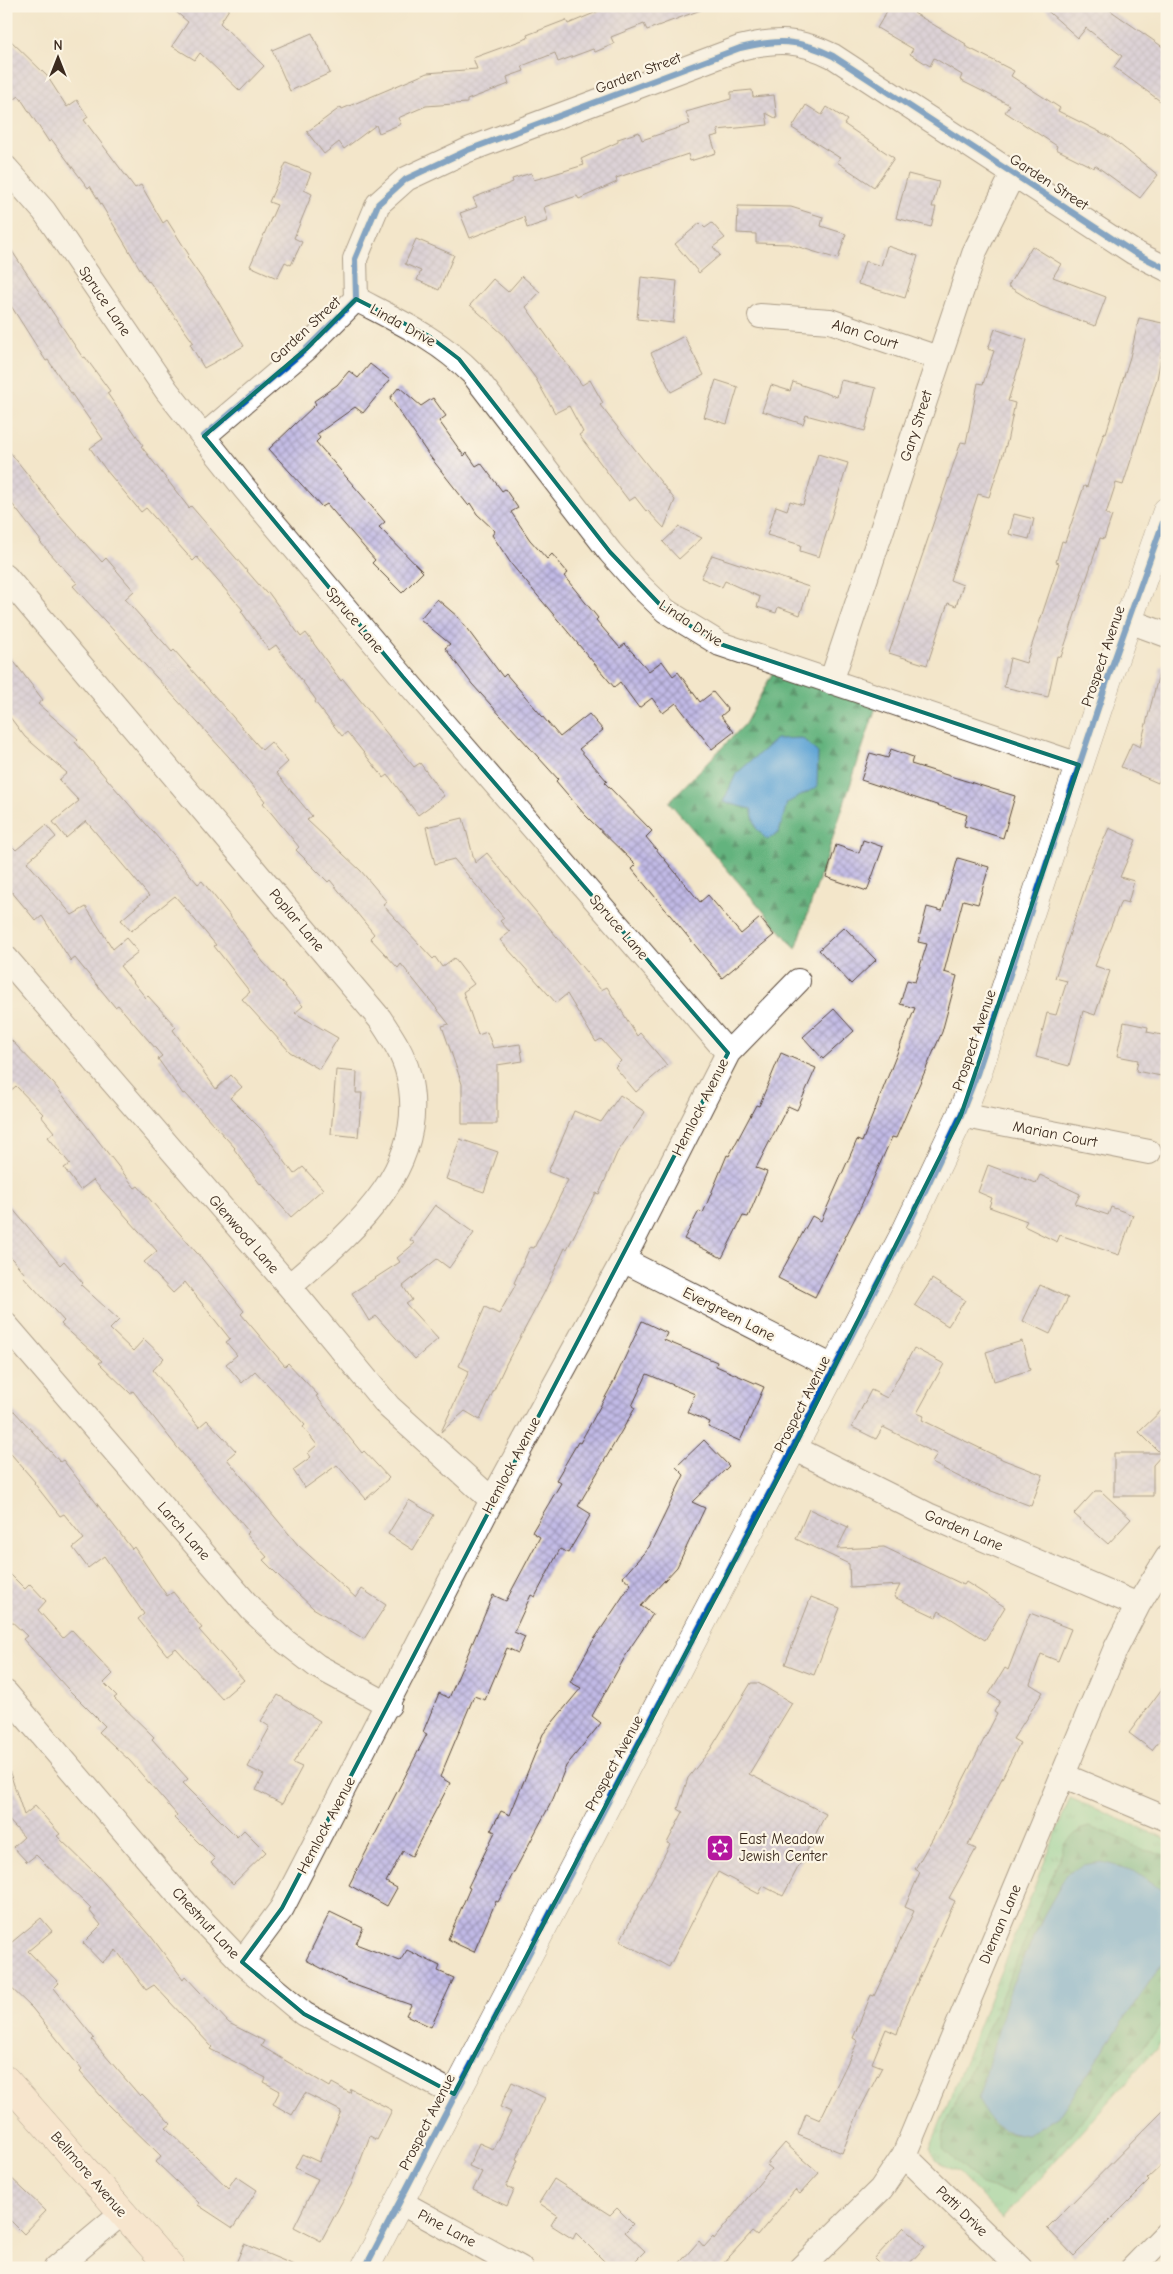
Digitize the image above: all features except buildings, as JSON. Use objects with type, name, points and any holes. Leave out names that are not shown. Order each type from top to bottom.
[{"type":"main road","name":"Bellmore Avenue","points":[[6,2080],[171,2268]]},
{"type":"street","name":"Garden Street","points":[[204,436],[306,349],[356,300],[355,259],[378,204],[406,178],[468,150],[740,48],[759,43],[795,42],[814,47],[833,56],[1133,252],[1167,269]]},
{"type":"street","name":"Spruce Lane","points":[[7,170],[44,211],[167,392],[245,489],[396,669],[728,1053]]},
{"type":"street","name":"Gary Street","points":[[831,682],[975,251],[1013,174]]},
{"type":"street","name":"Linda Drive","points":[[356,300],[429,336],[459,359],[473,374],[610,552],[640,586],[666,611],[720,644],[1079,765]]},
{"type":"street","name":"Alan Court","points":[[760,316],[830,321],[938,358]]},
{"type":"street","name":"Prospect Avenue","points":[[365,2268],[454,2094],[794,1448],[907,1229],[961,1115],[977,1074],[1079,765],[1167,511]]},
{"type":"street","name":"Poplar Lane","points":[[6,577],[380,1019],[397,1046],[408,1073],[412,1104],[409,1134],[400,1165],[387,1188],[368,1213],[336,1246],[289,1286]]},
{"type":"street","points":[[1129,621],[1167,635]]},
{"type":"street","name":"Glenwood Lane","points":[[11,974],[289,1286],[389,1407],[492,1500]]},
{"type":"street","name":"Hemlock Avenue","points":[[242,1962],[282,1908],[492,1500],[623,1260],[728,1053],[798,982]]},
{"type":"street","name":"Marian Court","points":[[961,1115],[1149,1152]]},
{"type":"street","name":"Evergreen Lane","points":[[623,1260],[835,1368]]},
{"type":"street","name":"Larch Lane","points":[[6,1325],[252,1610],[286,1642],[317,1666],[388,1705]]},
{"type":"street","name":"Garden Lane","points":[[794,1448],[928,1515],[1138,1605]]},
{"type":"street","name":"Dieman Lane","points":[[801,2268],[881,2189],[904,2155],[1115,1650],[1138,1605],[1167,1558]]},
{"type":"street","name":"Chestnut Lane","points":[[6,1693],[188,1906],[242,1962],[304,2014],[454,2094]]},
{"type":"street","points":[[1062,1775],[1167,1819]]},
{"type":"street","name":"Patti Drive","points":[[904,2155],[1020,2268]]},
{"type":"street","name":"Pine Lane","points":[[400,2202],[520,2268]]},
{"type":"street","points":[[56,2268],[123,2212]]},
{"type":"street","points":[[1132,2268],[1167,2233]]},
{"type":"highlighted area","points":[[356,299],[429,336],[459,359],[610,552],[666,611],[720,644],[1079,765],[961,1115],[794,1448],[454,2094],[304,2014],[242,1962],[282,1908],[728,1053],[403,677],[204,436],[306,349]]},
{"type":"green space","points":[[774,670],[877,704],[796,949],[669,802],[745,724]]},
{"type":"green space","points":[[1070,1798],[1167,1839],[1167,2036],[1003,2219],[959,2173],[935,2160],[930,2148]]},
{"type":"green space","points":[[1089,1827],[1116,1836],[1143,1851],[1167,1855],[1167,1899],[1160,1889],[1067,1874],[1044,1915],[1011,1987],[990,2123],[1004,2132],[1027,2135],[1060,2114],[1167,1956],[1167,2019],[1050,2158],[1030,2171],[1013,2194],[982,2185],[943,2149],[944,2126],[967,2078],[1066,1843],[1079,1830]]},
{"type":"water","points":[[802,738],[818,753],[817,787],[787,803],[779,833],[767,840],[756,828],[751,809],[723,802],[736,774],[776,739]]},
{"type":"water","points":[[1102,1862],[1134,1871],[1160,1889],[1167,1899],[1167,1956],[1060,2114],[1027,2135],[1002,2129],[991,2121],[978,2099],[1011,1987],[1044,1915],[1067,1874],[1083,1865]]},
{"type":"cycle path","points":[[204,436],[306,349],[356,299],[355,259],[378,204],[406,179],[468,150],[740,48],[753,45],[788,42],[809,46],[833,56],[1133,252],[1167,269]]},
{"type":"cycle path","points":[[365,2268],[907,1229],[961,1115],[977,1074],[1111,669],[1167,511]]},
{"type":"place","name":"East Meadow Jewish Center","points":[[720,1848]]}]
